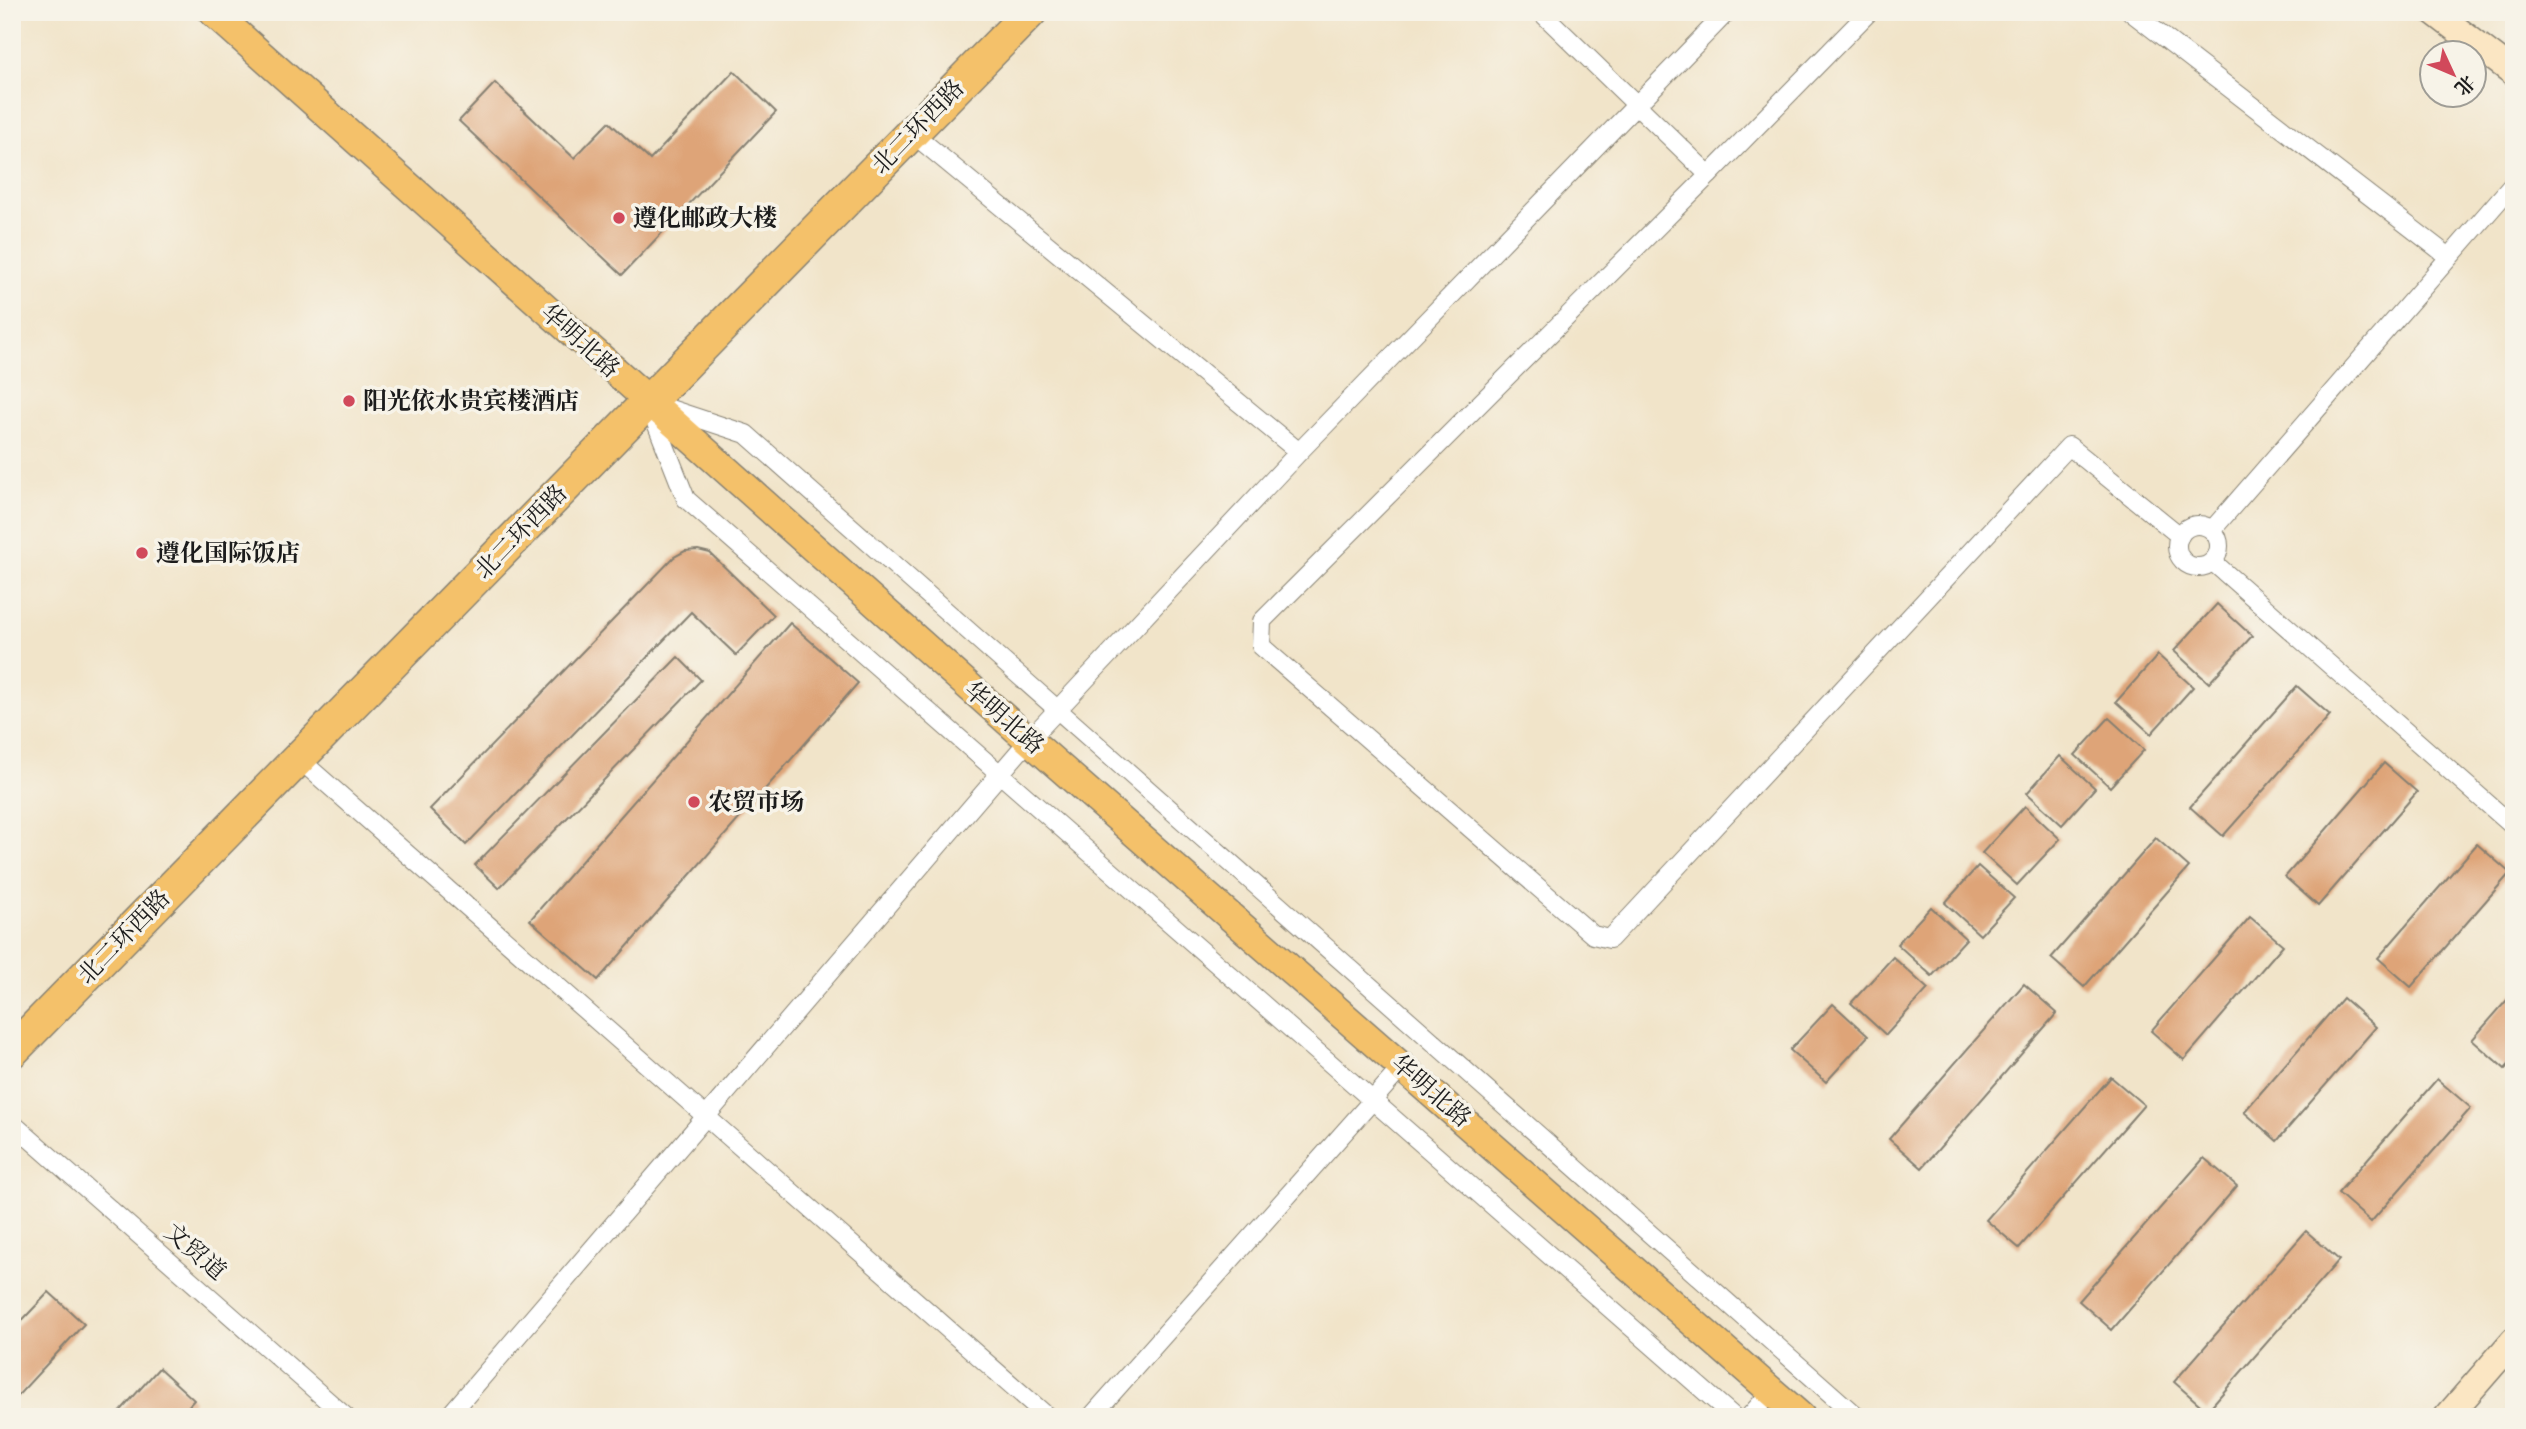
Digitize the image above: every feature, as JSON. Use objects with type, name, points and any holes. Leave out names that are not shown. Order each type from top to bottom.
[{"type":"highway","name":"北二环西路","points":[[12,1052],[1030,12]]},
{"type":"main road","name":"华明北路","points":[[212,12],[1029,740],[1801,1417]]},
{"type":"main road","points":[[2434,12],[2514,73]]},
{"type":"main road","points":[[2447,1417],[2514,1340]]},
{"type":"street","points":[[1541,12],[1709,175]]},
{"type":"street","points":[[448,1417],[1029,740],[1298,452],[1727,12]]},
{"type":"street","points":[[1870,12],[1262,621],[1261,646],[1593,935],[1610,939],[2069,446],[2180,536]]},
{"type":"street","points":[[2131,12],[2449,257]]},
{"type":"street","points":[[912,133],[1298,452]]},
{"type":"street","points":[[2212,530],[2514,183]]},
{"type":"street","points":[[648,402],[746,434],[1857,1417]]},
{"type":"street","points":[[648,402],[686,499],[1734,1417]]},
{"type":"street","points":[[2195,526],[2212,530],[2219,542],[2213,562],[2201,568],[2189,565],[2179,556],[2180,536],[2195,526]]},
{"type":"street","points":[[2213,562],[2514,827]]},
{"type":"street","points":[[299,759],[1048,1417]]},
{"type":"street","points":[[1091,1417],[1403,1066]]},
{"type":"street","name":"文贸道","points":[[12,1123],[346,1417]]},
{"type":"street","points":[[1749,1417],[1772,1391]]},
{"type":"building","name":"遵化邮政大楼","points":[[734,71],[776,112],[622,275],[459,121],[495,83],[574,158],[609,122],[650,160]]},
{"type":"building","points":[[685,551],[710,553],[774,615],[736,655],[691,612],[466,845],[430,809],[674,557]]},
{"type":"building","points":[[2217,604],[2252,636],[2209,683],[2174,651]]},
{"type":"building","name":"农贸市场","points":[[790,623],[858,683],[598,980],[530,920]]},
{"type":"building","points":[[2158,655],[2193,687],[2151,734],[2116,702]]},
{"type":"building","points":[[678,657],[701,680],[499,888],[475,865]]},
{"type":"building","points":[[2297,686],[2330,715],[2223,836],[2190,807]]},
{"type":"building","points":[[2109,718],[2144,750],[2110,787],[2075,755]]},
{"type":"building","points":[[2060,756],[2095,788],[2062,825],[2027,793]]},
{"type":"building","points":[[2384,763],[2417,792],[2318,906],[2285,877]]},
{"type":"building","points":[[2025,806],[2060,839],[2017,885],[1982,853]]},
{"type":"building","points":[[2156,838],[2189,867],[2084,987],[2051,958]]},
{"type":"building","points":[[2477,844],[2510,873],[2411,987],[2378,958]]},
{"type":"building","points":[[1978,866],[2014,898],[1980,935],[1945,903]]},
{"type":"building","points":[[1931,907],[1966,939],[1932,976],[1897,944]]},
{"type":"building","points":[[2250,917],[2283,945],[2184,1060],[2151,1031]]},
{"type":"building","points":[[1893,957],[1928,989],[1886,1035],[1851,1003]]},
{"type":"building","points":[[2024,984],[2057,1013],[1922,1168],[1889,1139]]},
{"type":"building","points":[[2514,992],[2514,1059],[2505,1069],[2472,1040]]},
{"type":"building","points":[[2343,998],[2376,1027],[2277,1141],[2244,1112]]},
{"type":"building","points":[[1833,1004],[1868,1036],[1826,1082],[1790,1050]]},
{"type":"building","points":[[2111,1077],[2144,1105],[2019,1248],[1986,1220]]},
{"type":"building","points":[[2437,1079],[2471,1108],[2371,1222],[2338,1193]]},
{"type":"building","points":[[2204,1158],[2237,1186],[2112,1330],[2079,1301]]},
{"type":"building","points":[[2306,1231],[2339,1260],[2207,1411],[2174,1382]]},
{"type":"building","points":[[49,1292],[84,1324],[12,1402],[12,1331]]},
{"type":"building","points":[[159,1368],[194,1400],[179,1417],[115,1417]]},
{"type":"building","points":[[2514,1403],[2514,1417],[2502,1417]]},
{"type":"place","name":"遵化邮政大楼","points":[[619,218]]},
{"type":"place","name":"阳光依水贵宾楼酒店","points":[[349,401]]},
{"type":"place","name":"遵化国际饭店","points":[[142,553]]},
{"type":"place","name":"农贸市场","points":[[694,802]]}]
